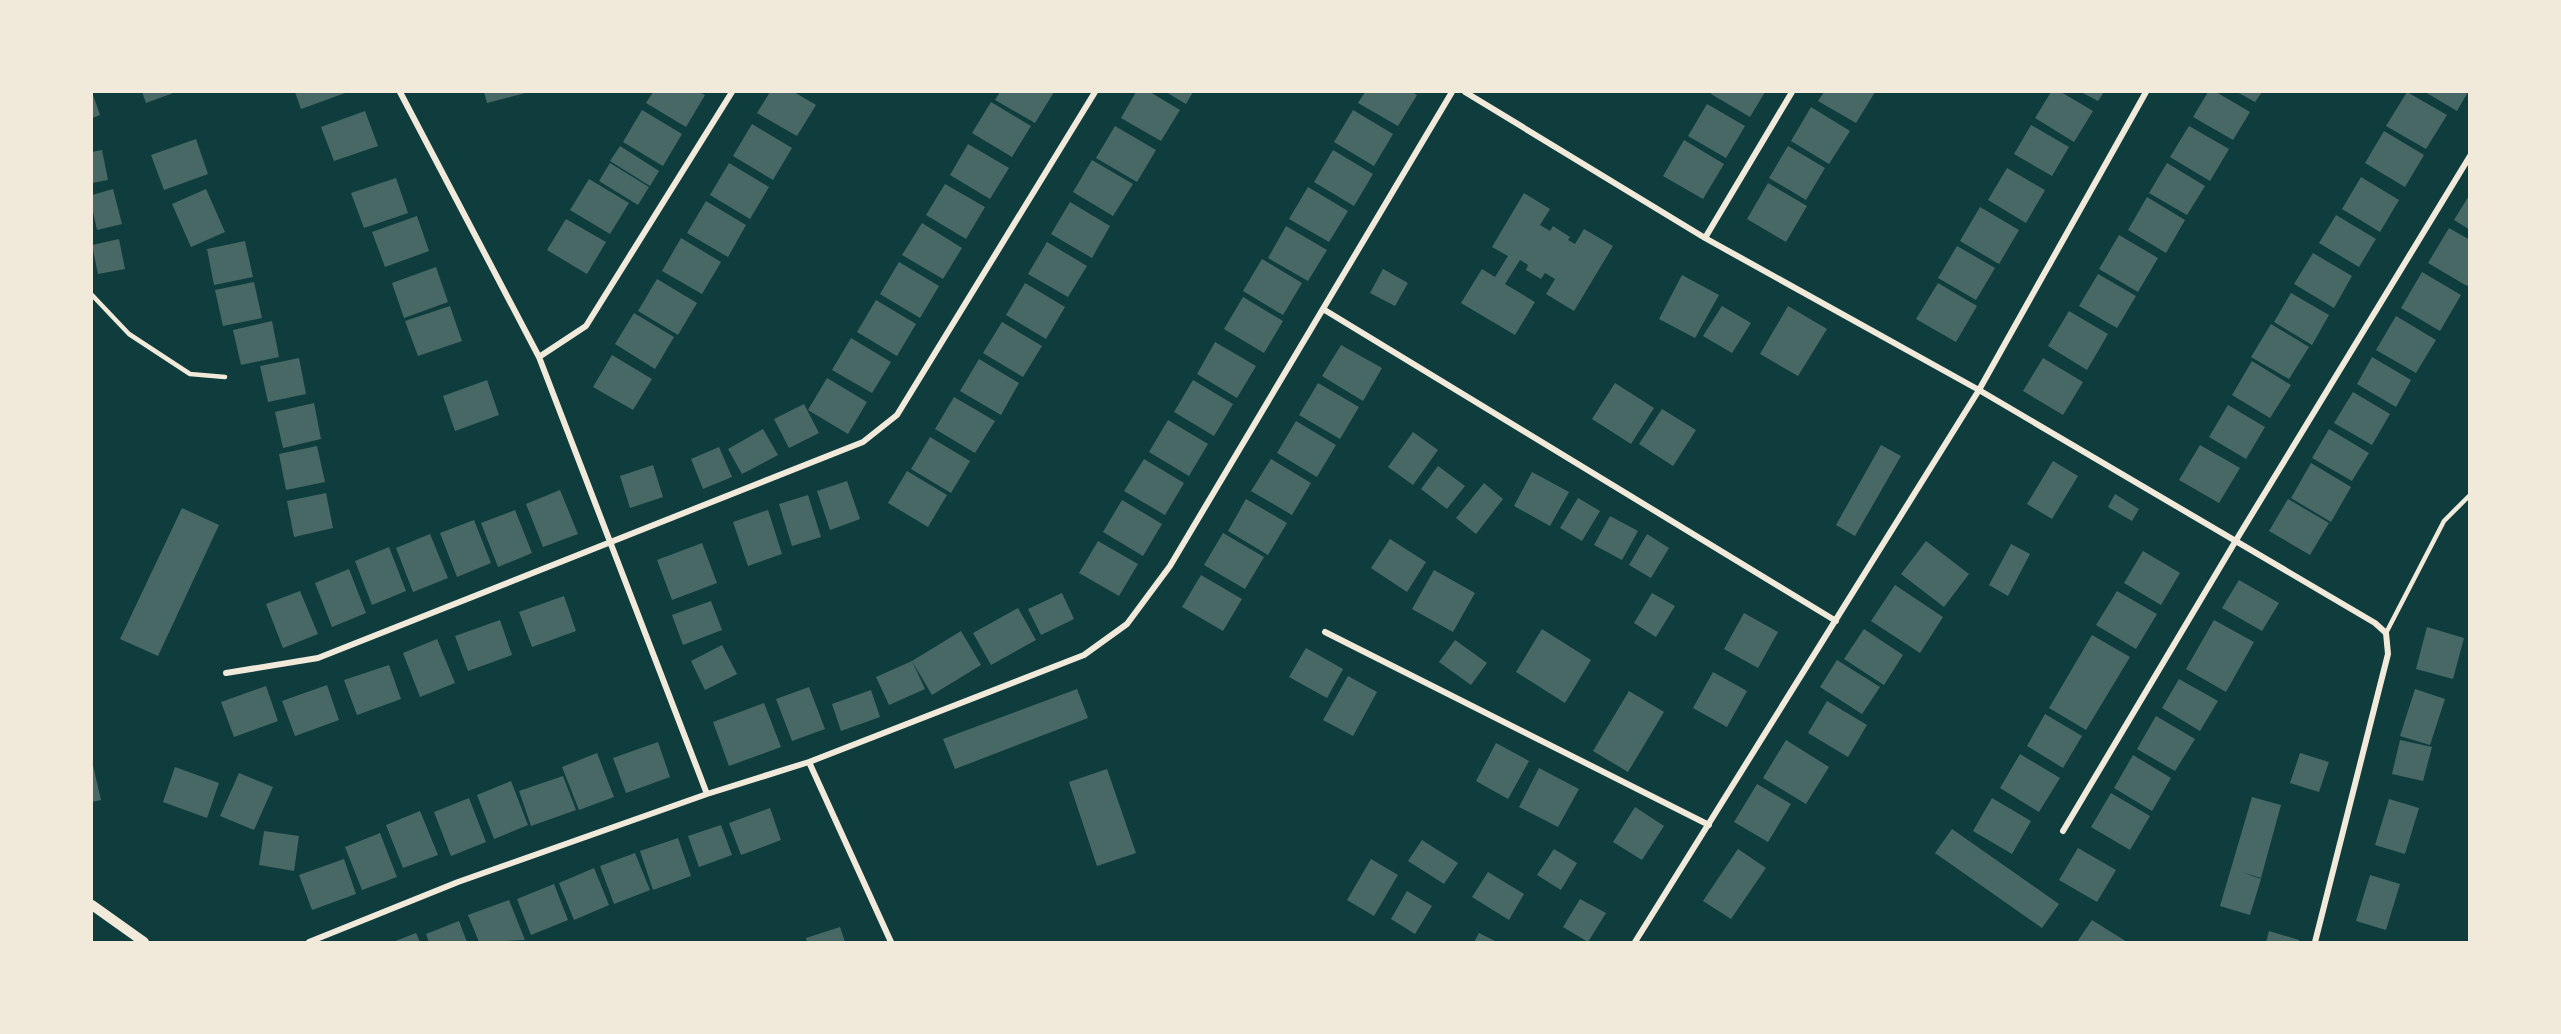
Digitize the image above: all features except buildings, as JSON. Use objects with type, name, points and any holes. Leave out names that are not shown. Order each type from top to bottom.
[{"type":"street","points":[[400,92],[539,357],[707,794]]},
{"type":"street","points":[[539,357],[586,326],[732,92]]},
{"type":"street","points":[[226,673],[318,658],[863,442],[897,415],[1095,92]]},
{"type":"street","points":[[309,942],[458,882],[707,794],[808,762],[1084,655],[1127,624],[1170,566],[1452,92]]},
{"type":"street","points":[[1465,92],[1705,238],[1979,390],[2374,623],[2386,633],[2388,654],[2315,942]]},
{"type":"street","points":[[1705,238],[1792,92]]},
{"type":"street","points":[[1635,942],[1979,390],[2146,92]]},
{"type":"street","points":[[2063,831],[2469,156]]},
{"type":"street","points":[[1323,309],[1836,621]]},
{"type":"street","points":[[1325,632],[1709,825]]},
{"type":"street","points":[[808,762],[891,942]]},
{"type":"street","points":[[92,905],[144,942]]},
{"type":"lane","points":[[92,295],[129,334],[190,374],[225,377]]},
{"type":"lane","points":[[2386,633],[2444,520],[2469,495]]}]
